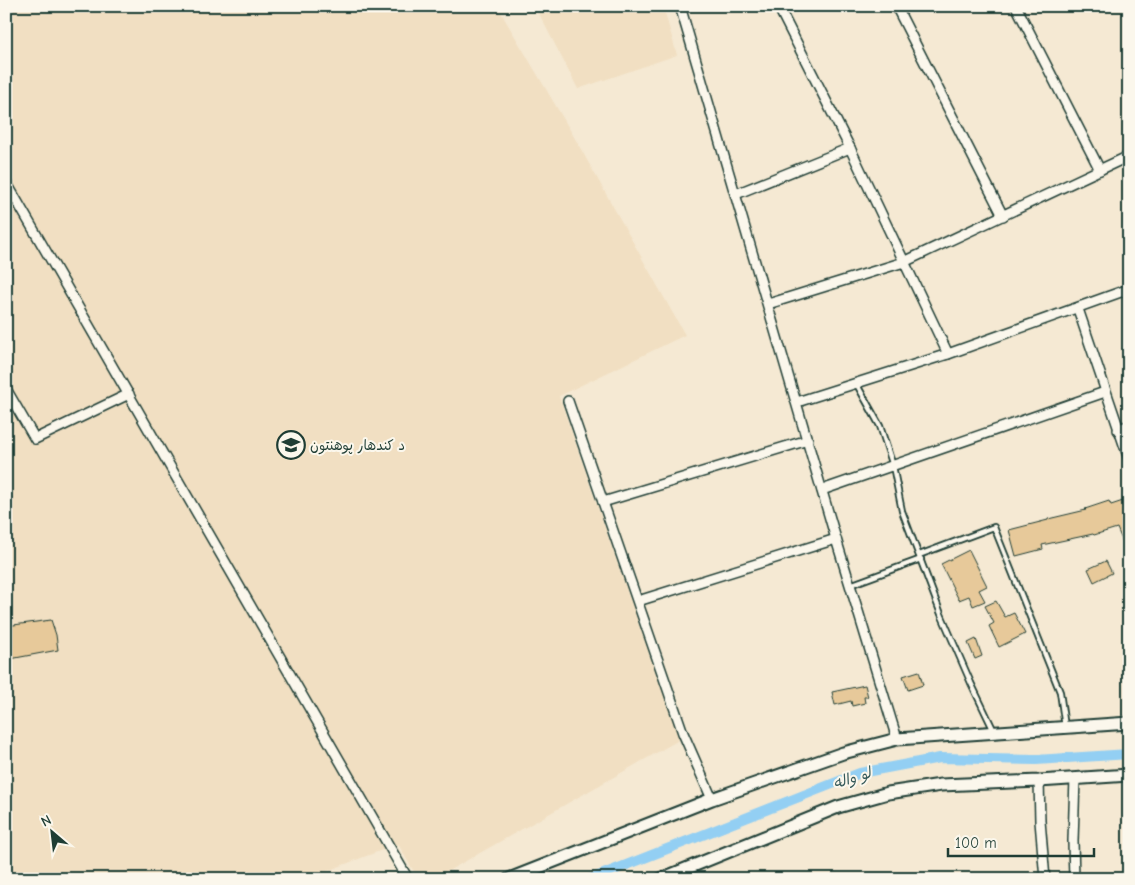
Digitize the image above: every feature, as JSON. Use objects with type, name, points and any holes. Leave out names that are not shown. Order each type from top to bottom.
[{"type":"street","points":[[680,6],[836,540],[897,739]]},
{"type":"street","points":[[778,6],[850,148],[948,354]]},
{"type":"street","points":[[896,6],[1003,216]]},
{"type":"street","points":[[1016,6],[1100,170]]},
{"type":"street","points":[[736,194],[850,148]]},
{"type":"street","points":[[768,304],[904,262],[1129,156]]},
{"type":"street","points":[[6,182],[408,879]]},
{"type":"street","points":[[797,402],[948,354],[1129,289]]},
{"type":"street","points":[[1078,308],[1129,459]]},
{"type":"street","points":[[6,389],[35,439],[129,394]]},
{"type":"street","points":[[822,490],[1105,392]]},
{"type":"street","points":[[568,401],[684,733],[712,799]]},
{"type":"street","points":[[1118,430],[1129,425]]},
{"type":"street","points":[[603,502],[808,440]]},
{"type":"street","points":[[638,601],[836,540]]},
{"type":"street","points":[[509,879],[712,799],[842,753],[897,739],[1129,723]]},
{"type":"street","points":[[661,879],[838,807],[888,792],[941,785],[1038,782],[1129,775]]},
{"type":"street","points":[[1074,879],[1075,778]]},
{"type":"street","points":[[1038,782],[1045,879]]},
{"type":"lane","points":[[856,384],[880,426],[893,466],[902,511],[963,666],[994,731]]},
{"type":"lane","points":[[850,585],[994,527],[1060,692],[1065,727]]},
{"type":"shaded area","name":"د کندهار پوهنتون","points":[[6,6],[497,6],[573,135],[685,335],[559,396],[679,740],[434,879],[418,879],[398,844],[306,879],[6,879]]},
{"type":"shaded area","points":[[535,6],[663,6],[677,55],[578,89]]},
{"type":"building","points":[[1129,499],[1129,557],[1117,528],[1094,535],[1042,545],[1043,549],[1016,556],[1009,530],[1086,510],[1109,501],[1111,505]]},
{"type":"building","points":[[969,550],[987,586],[979,590],[985,601],[973,606],[969,596],[959,600],[941,564]]},
{"type":"building","points":[[1106,561],[1112,573],[1094,582],[1088,569]]},
{"type":"building","points":[[996,601],[1005,617],[1014,613],[1025,634],[999,647],[989,626],[994,623],[985,606]]},
{"type":"building","points":[[51,620],[58,650],[10,659],[10,645],[6,626]]},
{"type":"building","points":[[976,639],[982,656],[975,659],[968,643]]},
{"type":"building","points":[[919,671],[923,685],[908,690],[903,676]]},
{"type":"building","points":[[865,685],[868,697],[864,697],[865,703],[852,706],[851,701],[835,705],[832,692]]},
{"type":"waterway","name":"لو واله","points":[[591,879],[860,773],[940,758],[1036,760],[1129,754]]},
{"type":"place","name":"د کندهار پوهنتون","points":[[291,445]]}]
